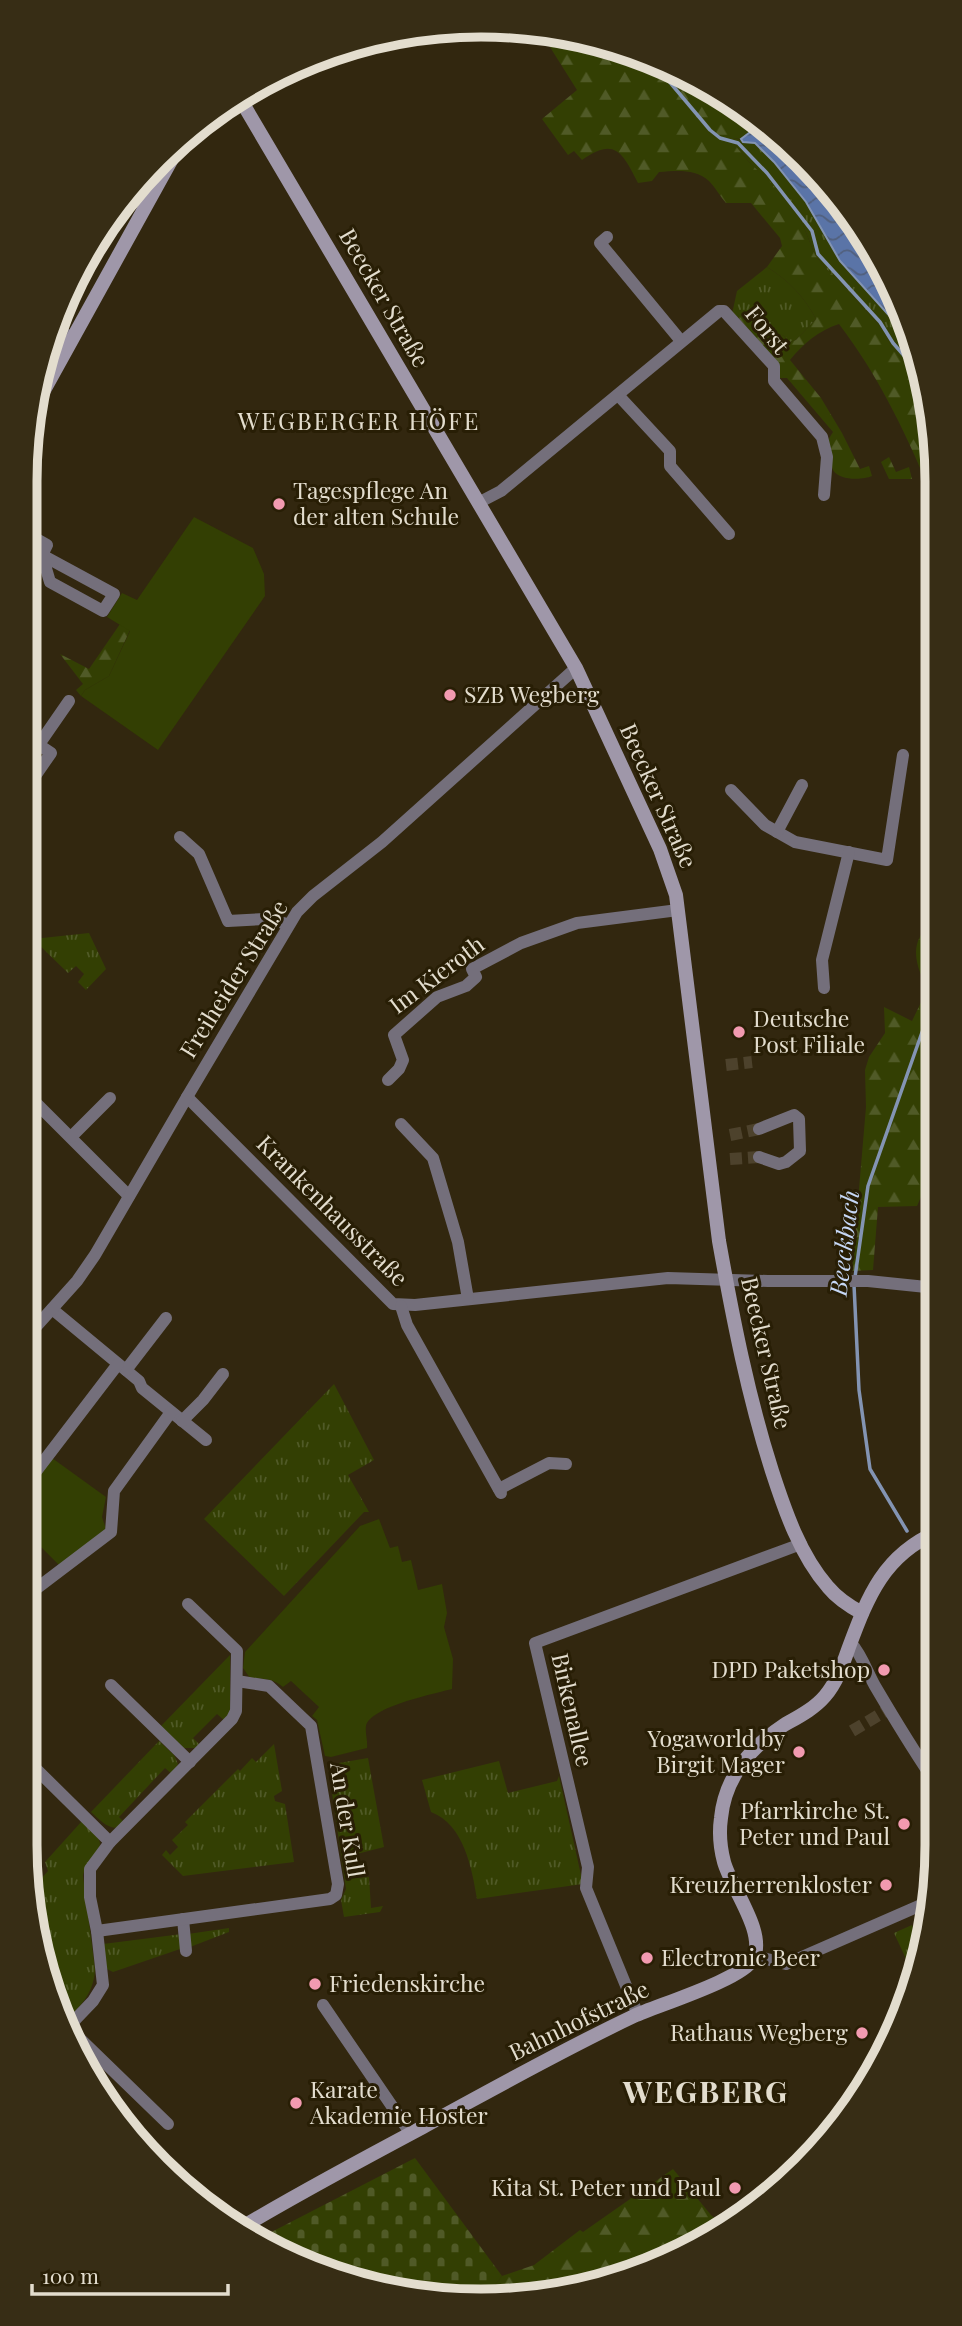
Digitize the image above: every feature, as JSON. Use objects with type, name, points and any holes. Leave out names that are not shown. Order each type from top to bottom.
[{"type":"street","name":"Beecker Straße","points":[[244,106],[576,668],[660,849],[676,895],[725,1279],[748,1392],[783,1505],[800,1544],[828,1588],[845,1604],[862,1613]]},
{"type":"street","points":[[48,383],[168,166]]},
{"type":"street","points":[[607,237],[600,243],[681,341]]},
{"type":"street","name":"Forst","points":[[478,503],[501,491],[719,311],[724,311],[774,366],[774,381],[822,437],[827,457],[824,495]]},
{"type":"street","points":[[62,333],[72,338]]},
{"type":"street","points":[[618,395],[670,452],[670,466],[729,534]]},
{"type":"street","points":[[37,540],[47,545],[42,555],[50,582],[103,611],[114,594],[42,555]]},
{"type":"street","name":"Freiheider Straße","points":[[37,1326],[96,1255],[288,924],[313,896],[382,842],[576,668]]},
{"type":"street","points":[[37,748],[69,701]]},
{"type":"street","points":[[37,767],[51,753],[39,745]]},
{"type":"street","points":[[731,790],[765,825],[795,842],[887,860],[903,755]]},
{"type":"street","points":[[777,832],[802,785]]},
{"type":"street","points":[[180,837],[199,854],[228,921],[265,919],[288,924]]},
{"type":"street","points":[[824,988],[822,960],[849,852]]},
{"type":"street","name":"Im Kieroth","points":[[388,1080],[399,1069],[403,1060],[394,1035],[437,997],[466,986],[476,977],[472,969],[522,943],[577,923],[678,910]]},
{"type":"street","name":"Krankenhausstraße","points":[[187,1097],[393,1304],[401,1306],[668,1278],[861,1281],[925,1287]]},
{"type":"street","points":[[71,1137],[110,1098]]},
{"type":"street","points":[[37,1104],[129,1196]]},
{"type":"street","points":[[759,1129],[794,1115],[801,1126],[798,1155],[779,1164],[759,1157]]},
{"type":"street","points":[[401,1124],[433,1158],[458,1242],[468,1299]]},
{"type":"street","points":[[401,1306],[407,1325],[500,1491],[549,1463],[566,1464]]},
{"type":"street","points":[[52,1309],[206,1440]]},
{"type":"street","points":[[37,1471],[166,1318]]},
{"type":"street","points":[[182,1421],[223,1374]]},
{"type":"street","points":[[37,1588],[111,1532],[114,1491],[171,1412]]},
{"type":"street","points":[[921,1905],[786,1964],[755,1956],[757,1942],[724,1864],[720,1842],[721,1816],[730,1782],[746,1756],[825,1696],[840,1672],[862,1613],[878,1580],[904,1551],[925,1539]]},
{"type":"street","name":"Birkenallee","points":[[638,2015],[586,1888],[588,1867],[535,1643],[800,1544]]},
{"type":"street","points":[[75,2023],[103,1985],[90,1897],[90,1869],[110,1842],[232,1719],[236,1711],[237,1651],[188,1604]]},
{"type":"street","points":[[850,1643],[857,1650],[873,1682],[925,1767]]},
{"type":"street","name":"An der Kull","points":[[97,1931],[330,1899],[336,1895],[338,1884],[311,1726],[269,1686],[237,1681]]},
{"type":"street","points":[[111,1685],[190,1762]]},
{"type":"street","points":[[37,1770],[110,1842]]},
{"type":"street","points":[[183,1919],[186,1951]]},
{"type":"street","name":"Bahnhofstraße","points":[[249,2223],[309,2188],[585,2040],[738,1972],[749,1965],[755,1956]]},
{"type":"street","points":[[323,2005],[411,2134]]},
{"type":"street","points":[[83,2041],[167,2124]]},
{"type":"green space","points":[[547,42],[596,52],[651,71],[703,96],[753,130],[741,139],[729,138],[782,194],[801,220],[815,255],[884,331],[891,346],[911,371],[921,423],[925,479],[888,401],[839,324],[812,338],[790,360],[821,398],[860,469],[869,466],[872,476],[851,479],[836,474],[831,463],[828,440],[833,432],[787,378],[780,378],[777,361],[736,315],[784,336],[790,342],[796,340],[816,319],[795,290],[767,267],[782,246],[780,238],[751,203],[726,203],[709,181],[698,174],[685,171],[659,172],[652,181],[638,183],[627,163],[616,151],[602,150],[582,160],[574,151],[568,155],[542,119],[577,90]]},
{"type":"green space","points":[[728,137],[755,143],[806,202],[840,261],[896,323],[911,371],[891,346],[884,331],[815,255],[801,220],[781,194]]},
{"type":"green space","points":[[767,267],[795,290],[816,319],[796,340],[790,342],[784,336],[732,314],[737,291]]},
{"type":"green space","points":[[889,457],[896,472],[909,467],[912,479],[889,479],[881,462]]},
{"type":"green space","points":[[194,517],[253,548],[264,574],[265,596],[158,750],[81,696],[85,690],[109,676],[130,631],[107,617],[122,593],[137,600]]},
{"type":"green space","points":[[120,624],[130,630],[109,676],[85,690],[81,696],[76,690],[83,684],[60,654],[89,669]]},
{"type":"green space","points":[[925,927],[925,985],[916,954],[918,941]]},
{"type":"green space","points":[[89,933],[106,969],[86,990],[78,982],[84,974],[76,966],[68,973],[37,943],[37,939]]},
{"type":"green space","points":[[925,994],[925,1188],[917,1206],[878,1207],[873,1270],[852,1271],[866,1107],[865,1070],[869,1057],[885,1033],[884,1007],[912,1021]]},
{"type":"green space","points":[[334,1384],[374,1460],[348,1475],[369,1512],[364,1512],[284,1596],[204,1519]]},
{"type":"green space","points":[[52,1458],[106,1497],[102,1517],[106,1529],[60,1566],[37,1543],[37,1478]]},
{"type":"green space","points":[[379,1519],[390,1548],[398,1546],[402,1562],[411,1560],[418,1590],[442,1584],[447,1613],[444,1627],[453,1659],[452,1689],[403,1702],[378,1713],[366,1726],[367,1748],[331,1757],[325,1756],[317,1720],[312,1716],[319,1707],[291,1681],[283,1687],[271,1680],[250,1678],[243,1668],[245,1652],[360,1526]]},
{"type":"green space","points":[[230,1655],[230,1714],[224,1720],[217,1714],[193,1738],[201,1746],[184,1748],[161,1726]]},
{"type":"green space","points":[[159,1741],[174,1755],[178,1764],[173,1775],[165,1768],[119,1817],[125,1823],[116,1828],[107,1825],[91,1812]]},
{"type":"green space","points":[[274,1744],[282,1791],[274,1796],[275,1801],[285,1804],[294,1862],[183,1876],[162,1855],[166,1850],[170,1855],[178,1847],[172,1840],[188,1825],[185,1822],[238,1769],[240,1771],[252,1758],[256,1762]]},
{"type":"green space","points":[[368,1758],[384,1847],[353,1855],[356,1878],[369,1877],[371,1908],[383,1906],[380,1912],[344,1917],[341,1900],[346,1889],[330,1779],[338,1774],[339,1763]]},
{"type":"green space","points":[[499,1761],[508,1793],[557,1781],[559,1776],[583,1884],[477,1899],[469,1861],[459,1837],[451,1826],[431,1812],[422,1780]]},
{"type":"green space","points":[[82,1821],[98,1838],[99,1849],[86,1866],[83,1876],[94,1977],[82,2004],[71,2015],[60,1988],[45,1932],[39,1881],[48,1871],[45,1862]]},
{"type":"green space","points":[[912,1925],[916,1935],[909,1965],[894,1933]]},
{"type":"green space","points":[[229,1928],[229,1932],[190,1947],[188,1934]]},
{"type":"green space","points":[[182,1934],[183,1948],[113,1972],[107,1969],[103,1944]]},
{"type":"green space","points":[[415,2158],[502,2276],[492,2289],[452,2288],[394,2281],[338,2266],[267,2234]]},
{"type":"green space","points":[[673,2169],[718,2221],[677,2243],[624,2266],[568,2281],[492,2289],[502,2276],[534,2265],[580,2230],[583,2232]]},
{"type":"water","points":[[753,130],[774,147],[815,188],[866,259],[896,323],[840,261],[806,202],[774,162],[755,143],[743,142],[741,139]]},
{"type":"waterway","name":"Beeckbach","points":[[666,78],[710,130],[720,138],[738,143],[767,173],[812,231],[818,254],[880,322],[908,361]]},
{"type":"waterway","name":"Beeckbach","points":[[855,1277],[868,1186],[925,1024]]},
{"type":"waterway","name":"Beeckbach","points":[[854,1285],[859,1390],[870,1469],[907,1531]]},
{"type":"tunnel","points":[[726,1065],[752,1062]]},
{"type":"tunnel","points":[[730,1135],[759,1129]]},
{"type":"tunnel","points":[[730,1159],[759,1157]]},
{"type":"tunnel","points":[[852,1731],[889,1709]]},
{"type":"place","name":"Tagespflege An der alten Schule","points":[[279,504]]},
{"type":"place","name":"SZB Wegberg","points":[[450,695]]},
{"type":"place","name":"Deutsche Post Filiale","points":[[739,1032]]},
{"type":"place","name":"DPD Paketshop","points":[[884,1670]]},
{"type":"place","name":"Yogaworld by Birgit Mager","points":[[799,1752]]},
{"type":"place","name":"Pfarrkirche St. Peter und Paul","points":[[904,1824]]},
{"type":"place","name":"Kreuzherrenkloster","points":[[886,1885]]},
{"type":"place","name":"Electronic Beer","points":[[647,1958]]},
{"type":"place","name":"Friedenskirche","points":[[315,1984]]},
{"type":"place","name":"Rathaus Wegberg","points":[[862,2033]]},
{"type":"place","name":"Karate Akademie Hoster","points":[[296,2103]]},
{"type":"place","name":"Kita St. Peter und Paul","points":[[735,2188]]},
{"type":"district","name":"WEGBERGER HÖFE","points":[[359,422]]},
{"type":"district","name":"WEGBERG","points":[[706,2093]]}]
